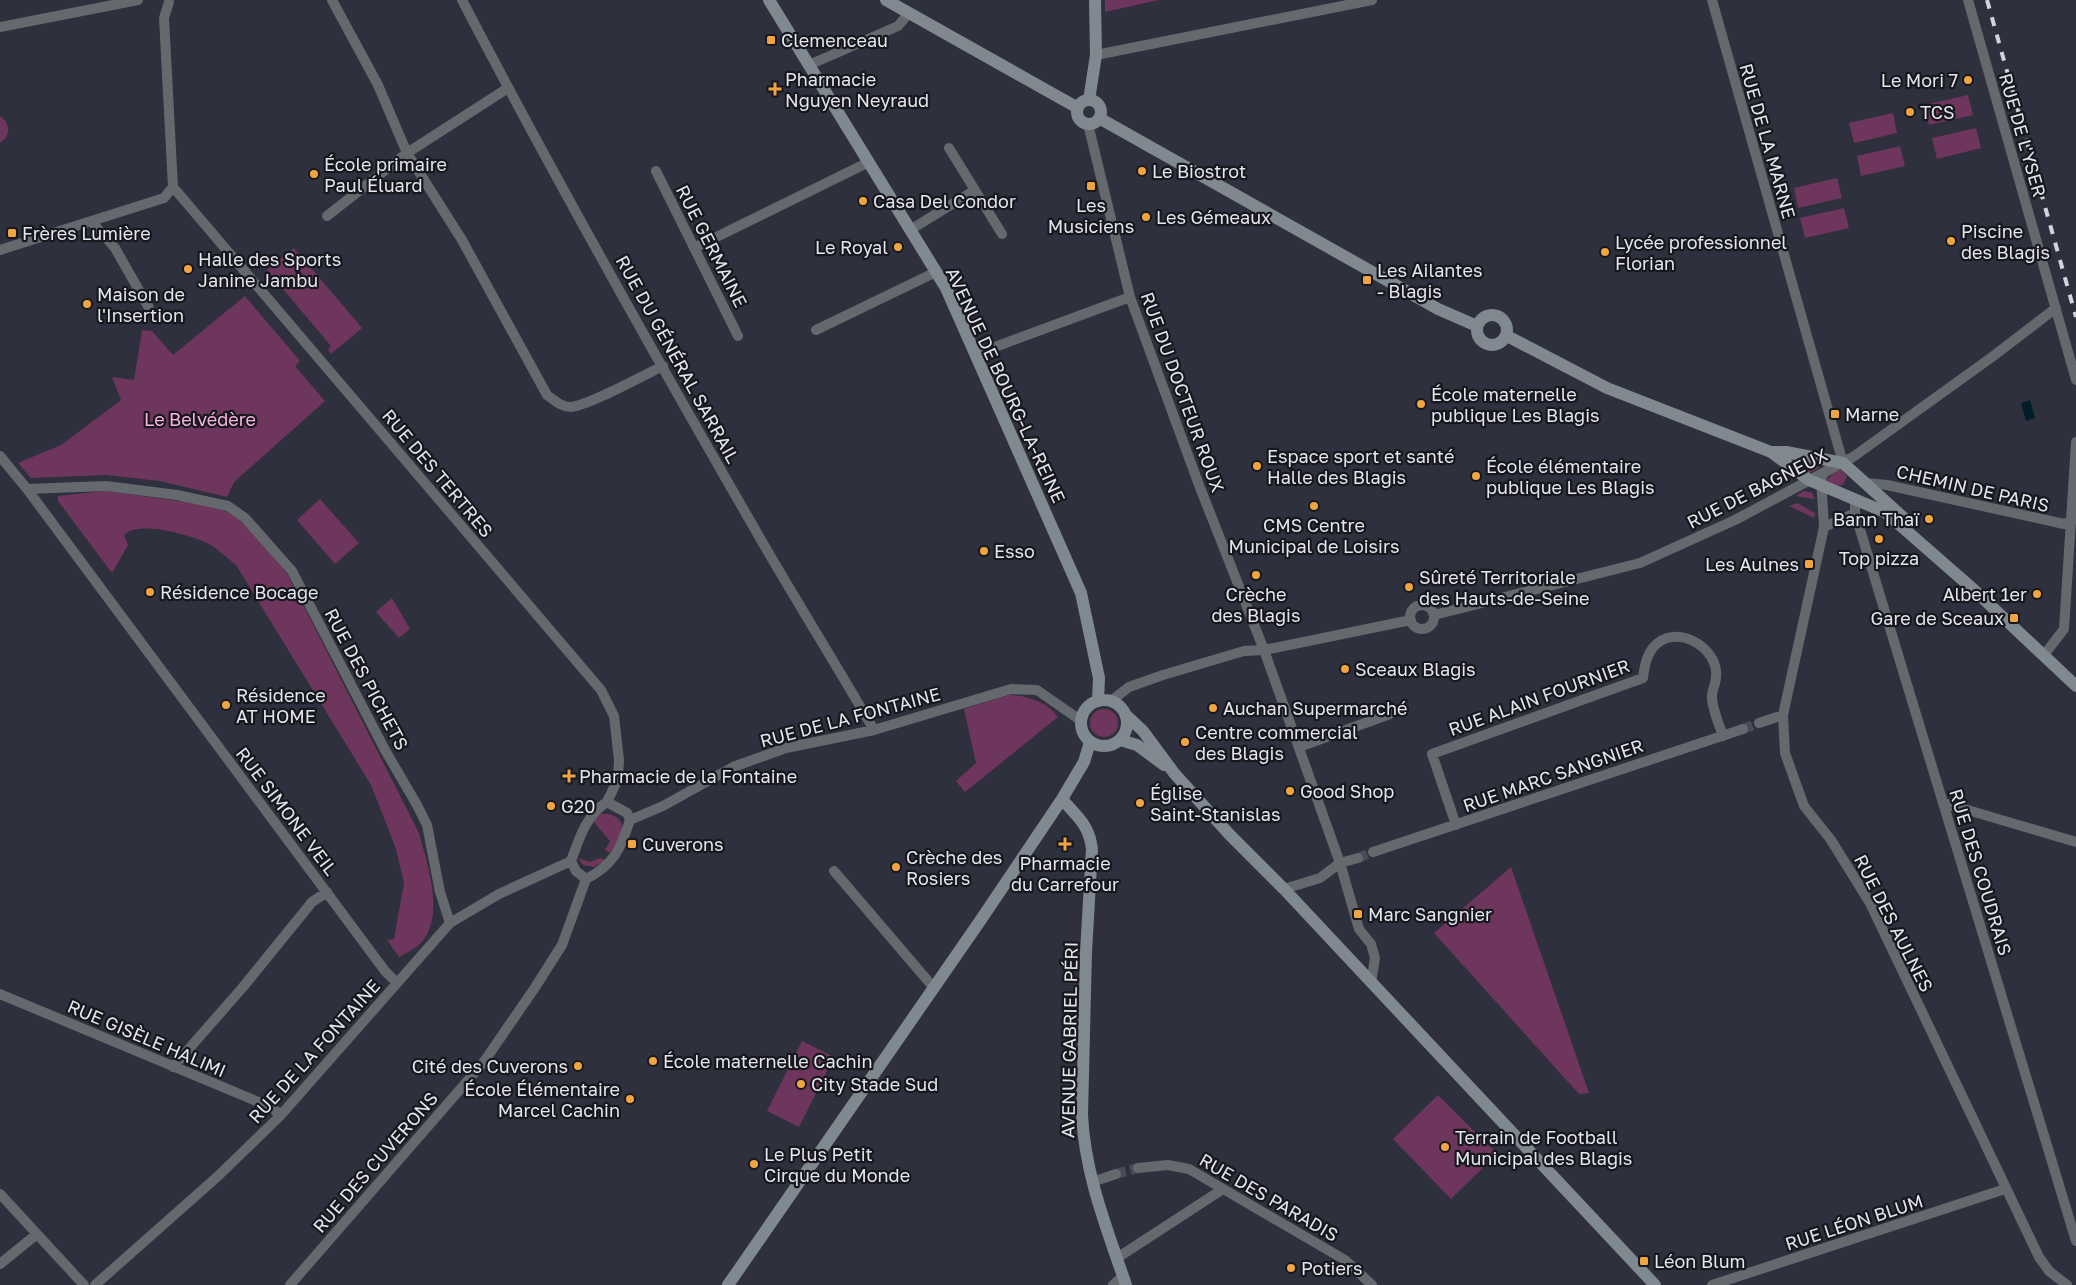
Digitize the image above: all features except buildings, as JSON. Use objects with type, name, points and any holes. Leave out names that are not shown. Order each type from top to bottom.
[{"type":"main road","name":"AVENUE DE BOURG-LA-REINE","points":[[769,0],[946,288],[1081,593],[1099,678],[1098,701]]},
{"type":"main road","points":[[886,0],[1078,108]]},
{"type":"main road","points":[[1090,100],[1096,55],[1095,0]]},
{"type":"main road","points":[[1094,121],[1101,111],[1099,105],[1090,100],[1082,102],[1078,108],[1079,118],[1094,121],[1438,309],[1477,326]]},
{"type":"main road","points":[[1493,314],[1498,315],[1505,322],[1508,331],[1507,336],[1500,344],[1490,346],[1478,336],[1477,326],[1483,318],[1493,314]]},
{"type":"main road","points":[[1507,336],[1606,388],[1772,452],[1809,480],[1885,512],[1957,575],[2076,686]]},
{"type":"main road","points":[[1772,452],[1786,452],[1843,463],[1937,548],[1957,575]]},
{"type":"main road","points":[[1842,494],[1861,479]]},
{"type":"main road","points":[[1855,500],[1861,479]]},
{"type":"main road","points":[[1126,715],[1127,726],[1124,736],[1113,745],[1102,746],[1090,742],[1084,735],[1080,720],[1083,712],[1098,701],[1111,701],[1120,706],[1126,715],[1144,731],[1174,773],[1229,834],[1284,889],[1655,1285]]},
{"type":"main road","points":[[1120,740],[1137,745],[1174,773]]},
{"type":"main road","points":[[728,1285],[934,988],[1062,799],[1084,762],[1090,742]]},
{"type":"main road","name":"AVENUE GABRIEL PÉRI","points":[[1062,799],[1088,828],[1092,849],[1086,952],[1082,1115],[1087,1162],[1092,1182],[1125,1281]]},
{"type":"street","points":[[0,28],[138,0]]},
{"type":"street","points":[[332,0],[378,85],[407,153],[462,240],[547,395],[558,404],[571,407],[591,400],[663,366]]},
{"type":"street","name":"RUE DU GÉNÉRAL SARRAIL","points":[[462,0],[508,88],[764,546],[874,730]]},
{"type":"street","points":[[1096,55],[1372,0]]},
{"type":"street","name":"RUE DE LA MARNE","points":[[1712,0],[1843,463]]},
{"type":"street","name":"RUE DE L'YSER","points":[[1968,0],[2076,380]]},
{"type":"street","points":[[0,250],[164,198],[174,187],[164,18],[169,1]]},
{"type":"street","points":[[809,65],[898,26],[909,13]]},
{"type":"street","points":[[327,216],[407,153],[508,88]]},
{"type":"street","name":"RUE DU DOCTEUR ROUX","points":[[1094,121],[1130,297],[1203,494],[1264,650],[1340,863],[1359,929],[1371,944],[1374,958],[1371,983]]},
{"type":"street","points":[[949,148],[1002,234]]},
{"type":"street","points":[[694,248],[869,162]]},
{"type":"street","name":"RUE GERMAINE","points":[[656,171],[738,336]]},
{"type":"street","name":"RUE DES TERTRES","points":[[174,187],[601,690],[614,716],[619,760],[618,778],[606,802],[596,809],[583,830],[570,861]]},
{"type":"street","points":[[910,230],[975,190]]},
{"type":"street","points":[[92,222],[115,248],[149,308]]},
{"type":"street","points":[[816,330],[936,272]]},
{"type":"street","points":[[976,354],[1130,297]]},
{"type":"street","name":"RUE DE BAGNEUX","points":[[1434,614],[1640,562],[1735,520],[1843,463],[1992,357],[2056,308]]},
{"type":"street","points":[[2044,655],[2064,629],[2076,442]]},
{"type":"street","points":[[0,456],[27,488]]},
{"type":"street","points":[[1789,491],[1792,479],[1791,468]]},
{"type":"street","name":"RUE DES AULNES","points":[[1824,472],[1821,478],[1824,527],[1783,715],[1785,754],[1804,806],[1832,840],[1870,903],[2039,1257],[2049,1270],[2067,1285]]},
{"type":"street","name":"CHEMIN DE PARIS","points":[[1861,479],[2064,524],[2072,521]]},
{"type":"street","points":[[1883,498],[1883,491],[1887,485]]},
{"type":"street","name":"RUE DES PICHETS","points":[[27,488],[106,486],[177,495],[228,506],[246,518],[292,571],[385,750],[417,805],[427,825],[440,892],[450,923]]},
{"type":"street","name":"RUE SIMONE VEIL","points":[[27,488],[385,972],[397,983]]},
{"type":"street","points":[[1824,527],[1855,513],[1855,500]]},
{"type":"street","name":"RUE DES COUDRAIS","points":[[1855,513],[2076,1241]]},
{"type":"street","name":"RUE DE BAGNEUX","points":[[1421,605],[1430,608],[1434,614],[1432,625],[1424,629],[1415,626],[1411,620],[1413,610],[1421,605]]},
{"type":"street","name":"RUE DE BAGNEUX","points":[[1111,701],[1129,686],[1244,651],[1264,650],[1411,620]]},
{"type":"street","name":"RUE ALAIN FOURNIER","points":[[1456,825],[1432,754],[1643,678],[1645,664],[1650,651],[1657,643],[1667,638],[1682,636],[1699,644],[1713,659],[1717,676],[1712,699],[1723,736]]},
{"type":"street","name":"RUE DE LA FONTAINE","points":[[630,820],[663,806],[733,767],[786,748],[874,730],[1011,689],[1036,690],[1080,720]]},
{"type":"street","points":[[1299,748],[1390,714]]},
{"type":"street","points":[[1759,723],[1783,715]]},
{"type":"street","name":"RUE MARC SANGNIER","points":[[1373,852],[1743,729]]},
{"type":"street","points":[[570,861],[576,871],[586,879],[602,871],[613,859],[625,837],[630,820],[626,813],[606,802]]},
{"type":"street","points":[[1944,803],[2076,842]]},
{"type":"street","points":[[1284,889],[1320,878],[1340,863],[1358,858]]},
{"type":"street","name":"RUE DE LA FONTAINE","points":[[95,1285],[217,1177],[280,1116],[319,1074],[450,923],[499,894],[570,861]]},
{"type":"street","points":[[834,871],[934,988]]},
{"type":"street","name":"RUE DES CUVERONS","points":[[290,1285],[483,1063],[562,945],[586,879]]},
{"type":"street","points":[[173,1067],[244,987],[312,902],[327,892]]},
{"type":"street","name":"RUE GISÈLE HALIMI","points":[[0,994],[272,1108],[280,1116]]},
{"type":"street","name":"RUE DES PARADIS","points":[[1138,1168],[1168,1165],[1189,1169],[1345,1260],[1372,1285]]},
{"type":"street","points":[[1092,1182],[1116,1174]]},
{"type":"street","points":[[1117,1258],[1223,1188]]},
{"type":"street","name":"RUE LÉON BLUM","points":[[1712,1285],[2005,1189]]},
{"type":"street","points":[[0,1194],[84,1285]]},
{"type":"street","points":[[0,1264],[37,1234]]},
{"type":"street","points":[[1113,1285],[1125,1281]]},
{"type":"green space","points":[[1105,0],[1159,0],[1105,12]]},
{"type":"green space","points":[[1968,95],[1973,115],[1929,125],[1924,105]]},
{"type":"green space","points":[[1893,113],[1897,133],[1854,143],[1849,123]]},
{"type":"green space","points":[[0,116],[8,126],[8,133],[0,143]]},
{"type":"green space","points":[[1976,128],[1981,148],[1937,159],[1932,138]]},
{"type":"green space","points":[[1900,146],[1905,166],[1861,176],[1857,156]]},
{"type":"green space","points":[[1837,178],[1842,198],[1798,208],[1794,188]]},
{"type":"green space","points":[[1844,208],[1849,228],[1805,238],[1800,218]]},
{"type":"green space","points":[[294,248],[362,328],[331,354],[328,350],[331,346],[267,270]]},
{"type":"green space","name":"Le Belvédère","points":[[245,296],[300,361],[295,366],[325,401],[234,482],[227,497],[160,481],[105,475],[31,478],[18,463],[61,445],[121,400],[112,377],[134,380],[142,330],[152,331],[173,355]]},
{"type":"green space","points":[[1800,460],[1821,465],[1808,474],[1797,467]]},
{"type":"green space","points":[[1841,470],[1847,476],[1843,485],[1838,486],[1825,481],[1836,471]]},
{"type":"green space","points":[[105,491],[187,502],[223,510],[233,515],[250,529],[288,575],[419,833],[432,887],[433,915],[430,928],[424,939],[413,950],[399,957],[387,940],[394,939],[404,883],[396,849],[371,785],[236,565],[207,543],[199,540],[164,530],[140,529],[124,535],[128,545],[112,573],[58,501],[58,496]]},
{"type":"green space","points":[[1804,491],[1812,493],[1815,499],[1795,496]]},
{"type":"green space","points":[[320,499],[359,543],[335,564],[297,520]]},
{"type":"green space","points":[[1797,503],[1815,513],[1814,518],[1789,506]]},
{"type":"green space","points":[[392,598],[410,629],[399,638],[376,612]]},
{"type":"green space","points":[[1009,695],[1036,700],[1048,707],[1058,717],[965,792],[956,781],[976,763],[964,709]]},
{"type":"green space","points":[[1104,709],[1114,713],[1118,723],[1114,733],[1104,737],[1094,733],[1090,723],[1094,713]]},
{"type":"green space","points":[[600,814],[610,814],[618,818],[622,825],[621,835],[610,853],[605,850],[610,841],[593,821]]},
{"type":"green space","points":[[578,858],[590,862],[600,858],[606,860],[594,867],[583,865]]},
{"type":"green space","points":[[1511,867],[1589,1093],[1579,1094],[1434,933]]},
{"type":"green space","name":"City Stade Sud","points":[[802,1041],[834,1057],[799,1127],[767,1111]]},
{"type":"green space","name":"Terrain de Football Municipal des Blagis","points":[[1438,1095],[1497,1154],[1451,1199],[1393,1139]]},
{"type":"water","points":[[2030,400],[2035,418],[2026,421],[2021,403]]},
{"type":"tunnel","points":[[1743,729],[1759,723]]},
{"type":"tunnel","points":[[1358,858],[1373,852]]},
{"type":"tunnel","points":[[1116,1174],[1138,1168]]},
{"type":"railway","points":[[1987,0],[2076,317]]},
{"type":"place","name":"Clemenceau","points":[[771,40]]},
{"type":"place","name":"Le Mori 7","points":[[1968,80]]},
{"type":"place","name":"Pharmacie Nguyen Neyraud","points":[[775,89]]},
{"type":"place","name":"TCS","points":[[1910,112]]},
{"type":"place","name":"Le Biostrot","points":[[1142,171]]},
{"type":"place","name":"École primaire Paul Éluard","points":[[314,174]]},
{"type":"place","name":"Les Musiciens","points":[[1091,186]]},
{"type":"place","name":"Casa Del Condor","points":[[863,201]]},
{"type":"place","name":"Les Gémeaux","points":[[1146,217]]},
{"type":"place","name":"Frères Lumière","points":[[12,233]]},
{"type":"place","name":"Piscine des Blagis","points":[[1951,241]]},
{"type":"place","name":"Le Royal","points":[[898,247]]},
{"type":"place","name":"Lycée professionnel Florian","points":[[1605,252]]},
{"type":"place","name":"Halle des Sports Janine Jambu","points":[[188,269]]},
{"type":"place","name":"Les Ailantes - Blagis","points":[[1367,280]]},
{"type":"place","name":"Maison de l'Insertion","points":[[87,304]]},
{"type":"place","name":"École maternelle publique Les Blagis","points":[[1421,404]]},
{"type":"place","name":"Marne","points":[[1835,414]]},
{"type":"place","name":"Espace sport et santé Halle des Blagis","points":[[1257,466]]},
{"type":"place","name":"École élémentaire publique Les Blagis","points":[[1476,476]]},
{"type":"place","name":"CMS Centre Municipal de Loisirs","points":[[1314,506]]},
{"type":"place","name":"Bann Thaï","points":[[1929,519]]},
{"type":"place","name":"Top pizza","points":[[1879,539]]},
{"type":"place","name":"Esso","points":[[984,551]]},
{"type":"place","name":"Les Aulnes","points":[[1809,564]]},
{"type":"place","name":"Crèche des Blagis","points":[[1256,575]]},
{"type":"place","name":"Sûreté Territoriale des Hauts-de-Seine","points":[[1409,587]]},
{"type":"place","name":"Résidence Bocage","points":[[150,592]]},
{"type":"place","name":"Albert 1er","points":[[2037,594]]},
{"type":"place","name":"Gare de Sceaux","points":[[2014,618]]},
{"type":"place","name":"Sceaux Blagis","points":[[1345,669]]},
{"type":"place","name":"Résidence AT HOME","points":[[226,705]]},
{"type":"place","name":"Auchan Supermarché","points":[[1213,708]]},
{"type":"place","name":"Centre commercial des Blagis","points":[[1185,742]]},
{"type":"place","name":"Pharmacie de la Fontaine","points":[[569,776]]},
{"type":"place","name":"Good Shop","points":[[1290,791]]},
{"type":"place","name":"Église Saint-Stanislas","points":[[1140,803]]},
{"type":"place","name":"G20","points":[[551,806]]},
{"type":"place","name":"Cuverons","points":[[632,844]]},
{"type":"place","name":"Pharmacie du Carrefour","points":[[1065,844]]},
{"type":"place","name":"Crèche des Rosiers","points":[[896,867]]},
{"type":"place","name":"Marc Sangnier","points":[[1358,914]]},
{"type":"place","name":"École maternelle Cachin","points":[[653,1061]]},
{"type":"place","name":"Cité des Cuverons","points":[[578,1066]]},
{"type":"place","name":"City Stade Sud","points":[[801,1084]]},
{"type":"place","name":"École Élémentaire Marcel Cachin","points":[[630,1099]]},
{"type":"place","name":"Terrain de Football Municipal des Blagis","points":[[1445,1147]]},
{"type":"place","name":"Le Plus Petit Cirque du Monde","points":[[754,1164]]},
{"type":"place","name":"Léon Blum","points":[[1644,1261]]},
{"type":"place","name":"Potiers","points":[[1291,1268]]}]
